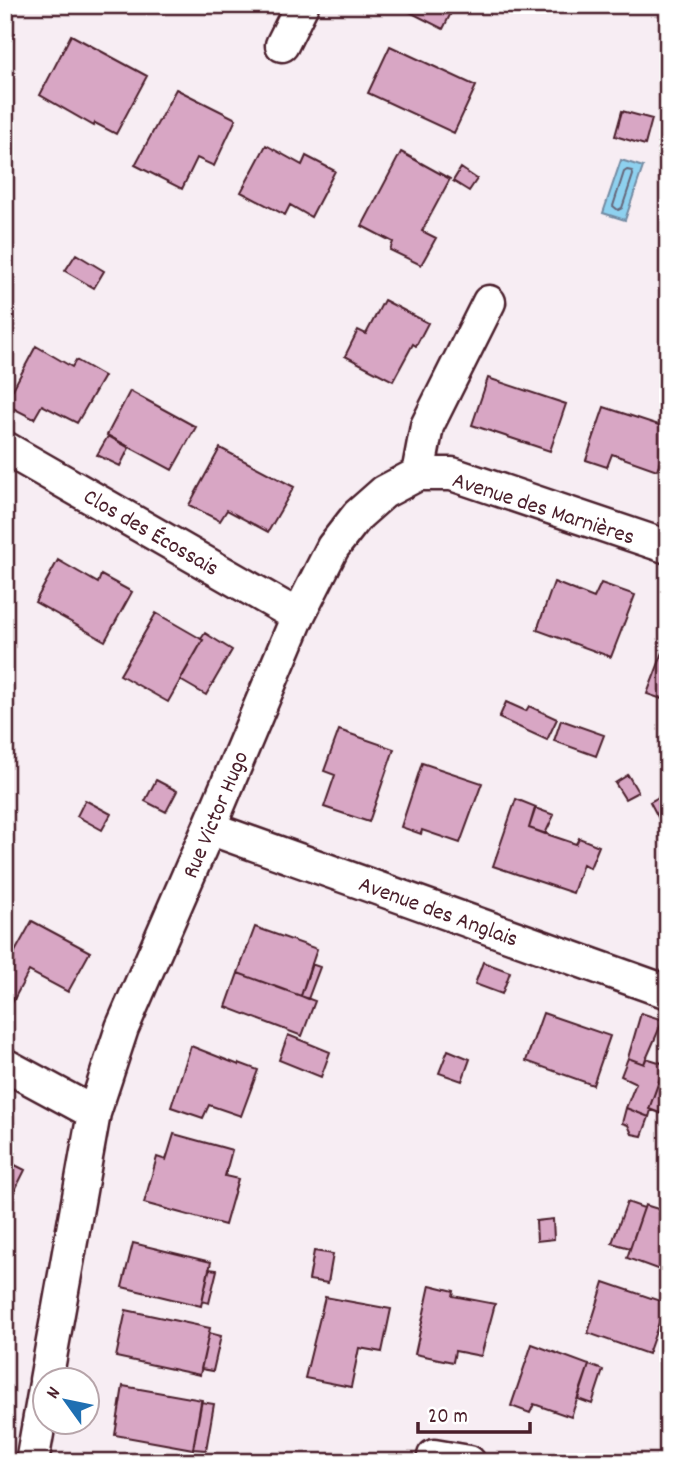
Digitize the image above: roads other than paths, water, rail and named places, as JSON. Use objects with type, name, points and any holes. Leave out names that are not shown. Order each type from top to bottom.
[{"type":"street","points":[[282,45],[302,5]]},
{"type":"street","points":[[418,474],[427,426],[489,302]]},
{"type":"street","name":"Clos des Écossais","points":[[5,447],[298,615]]},
{"type":"street","name":"Avenue des Marnières","points":[[418,474],[452,474],[668,547]]},
{"type":"street","name":"Rue Victor Hugo","points":[[49,1366],[94,1113],[122,1028],[298,615],[332,547],[358,515],[384,492],[418,474]]},
{"type":"street","name":"Avenue des Anglais","points":[[209,828],[668,992]]},
{"type":"street","points":[[5,1065],[94,1113]]},
{"type":"street","name":"Rue Victor Hugo","points":[[32,1462],[36,1436]]},
{"type":"street","points":[[434,1456],[469,1462]]},
{"type":"water","points":[[621,160],[643,167],[625,220],[603,213]]}]
